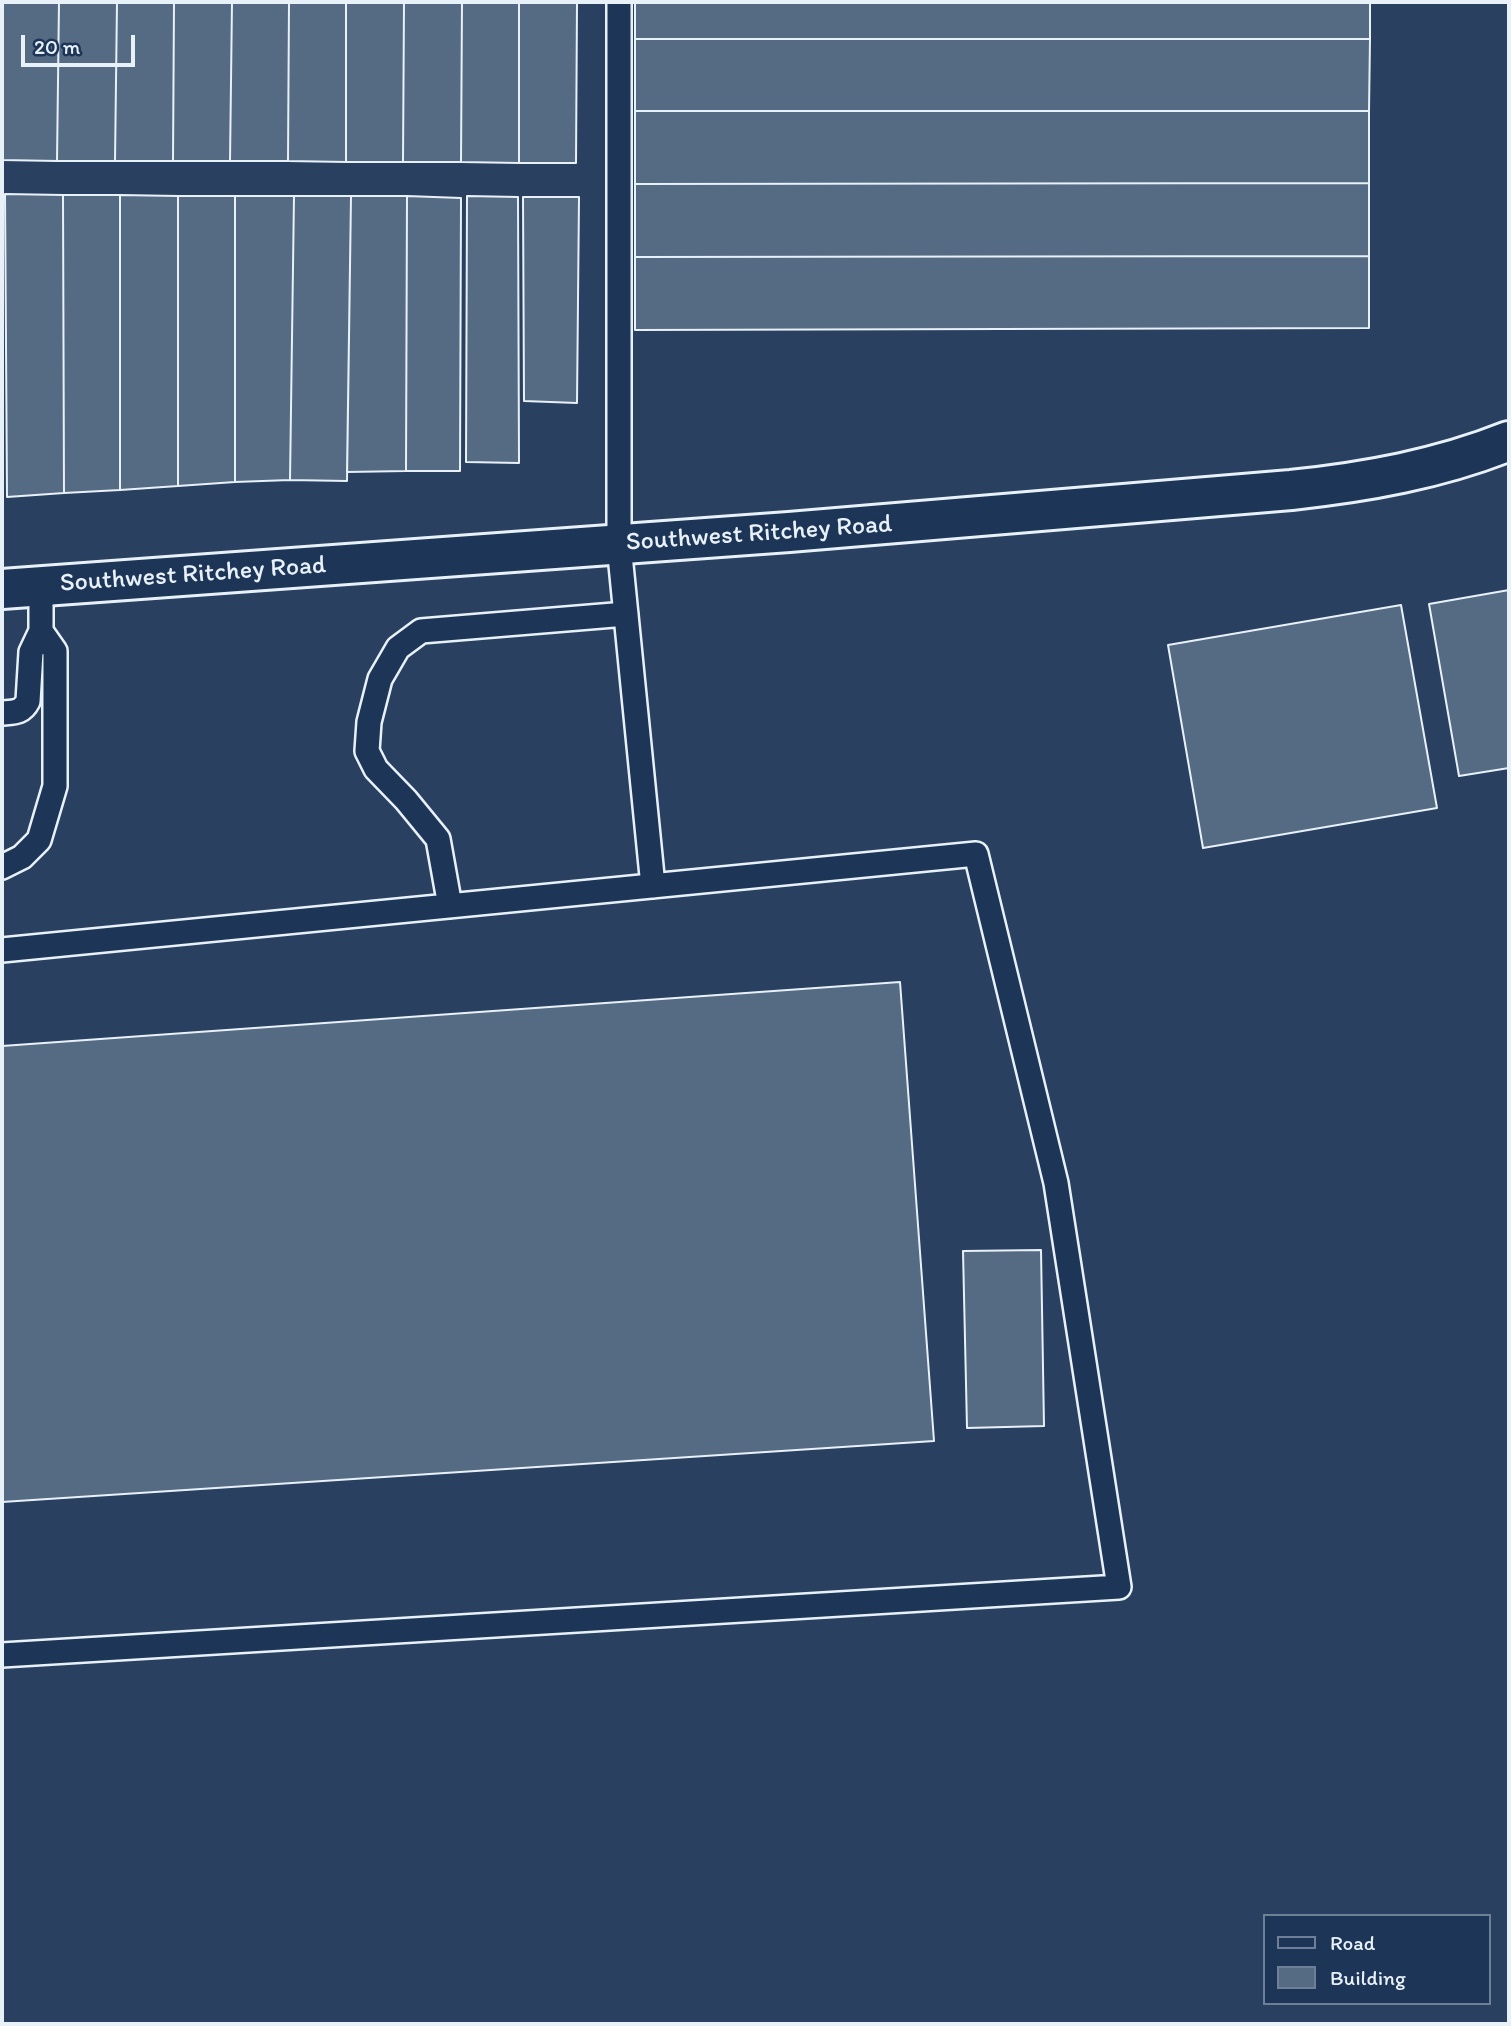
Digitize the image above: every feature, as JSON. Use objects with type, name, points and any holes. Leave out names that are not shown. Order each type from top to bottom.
[{"type":"street","name":"Southwest Ritchey Road","points":[[2,589],[620,545],[1341,485],[1426,469],[1509,442]]},
{"type":"lane","points":[[619,2],[620,545],[653,886]]},
{"type":"lane","points":[[2,713],[18,712],[28,701],[31,652],[41,631],[41,586]]},
{"type":"lane","points":[[450,906],[438,839],[376,769],[367,751],[369,722],[380,679],[398,648],[421,631],[626,614]]},
{"type":"lane","points":[[2,867],[22,857],[39,840],[55,786],[55,651],[41,631]]},
{"type":"lane","points":[[2,950],[976,854],[1056,1183],[1119,1587],[2,1655]]},
{"type":"building","points":[[2,2],[59,2],[57,161],[2,160]]},
{"type":"building","points":[[59,2],[117,2],[115,161],[57,161]]},
{"type":"building","points":[[117,2],[174,2],[173,161],[115,161]]},
{"type":"building","points":[[174,2],[232,2],[230,161],[173,161]]},
{"type":"building","points":[[232,2],[289,2],[288,161],[230,161]]},
{"type":"building","points":[[289,2],[346,2],[346,162],[288,161]]},
{"type":"building","points":[[346,2],[404,2],[403,162],[346,162]]},
{"type":"building","points":[[404,2],[462,2],[461,162],[403,162]]},
{"type":"building","points":[[462,2],[519,2],[519,163],[461,162]]},
{"type":"building","points":[[519,2],[577,2],[576,163],[519,163]]},
{"type":"building","points":[[635,2],[1370,2],[1370,39],[635,39]]},
{"type":"building","points":[[635,39],[1370,39],[1369,111],[635,111]]},
{"type":"building","points":[[635,111],[1369,111],[1369,183],[635,184]]},
{"type":"building","points":[[1369,183],[1369,256],[635,257],[635,184]]},
{"type":"building","points":[[5,194],[63,195],[64,493],[7,497]]},
{"type":"building","points":[[63,195],[120,195],[120,490],[64,493]]},
{"type":"building","points":[[120,195],[178,196],[178,486],[120,490]]},
{"type":"building","points":[[178,196],[235,196],[235,482],[178,486]]},
{"type":"building","points":[[235,196],[294,196],[290,480],[235,482]]},
{"type":"building","points":[[294,196],[351,196],[347,481],[290,480]]},
{"type":"building","points":[[351,196],[407,196],[406,471],[347,472]]},
{"type":"building","points":[[407,196],[461,198],[460,471],[406,471]]},
{"type":"building","points":[[467,196],[518,197],[519,463],[466,462]]},
{"type":"building","points":[[523,197],[579,197],[577,403],[524,401]]},
{"type":"building","points":[[1369,256],[1369,328],[635,330],[635,257]]},
{"type":"building","points":[[1509,590],[1509,768],[1459,776],[1429,604]]},
{"type":"building","points":[[1401,605],[1437,808],[1203,848],[1168,645]]},
{"type":"building","points":[[900,982],[934,1441],[2,1502],[2,1046]]},
{"type":"building","points":[[1041,1250],[1044,1426],[967,1428],[963,1251]]}]
